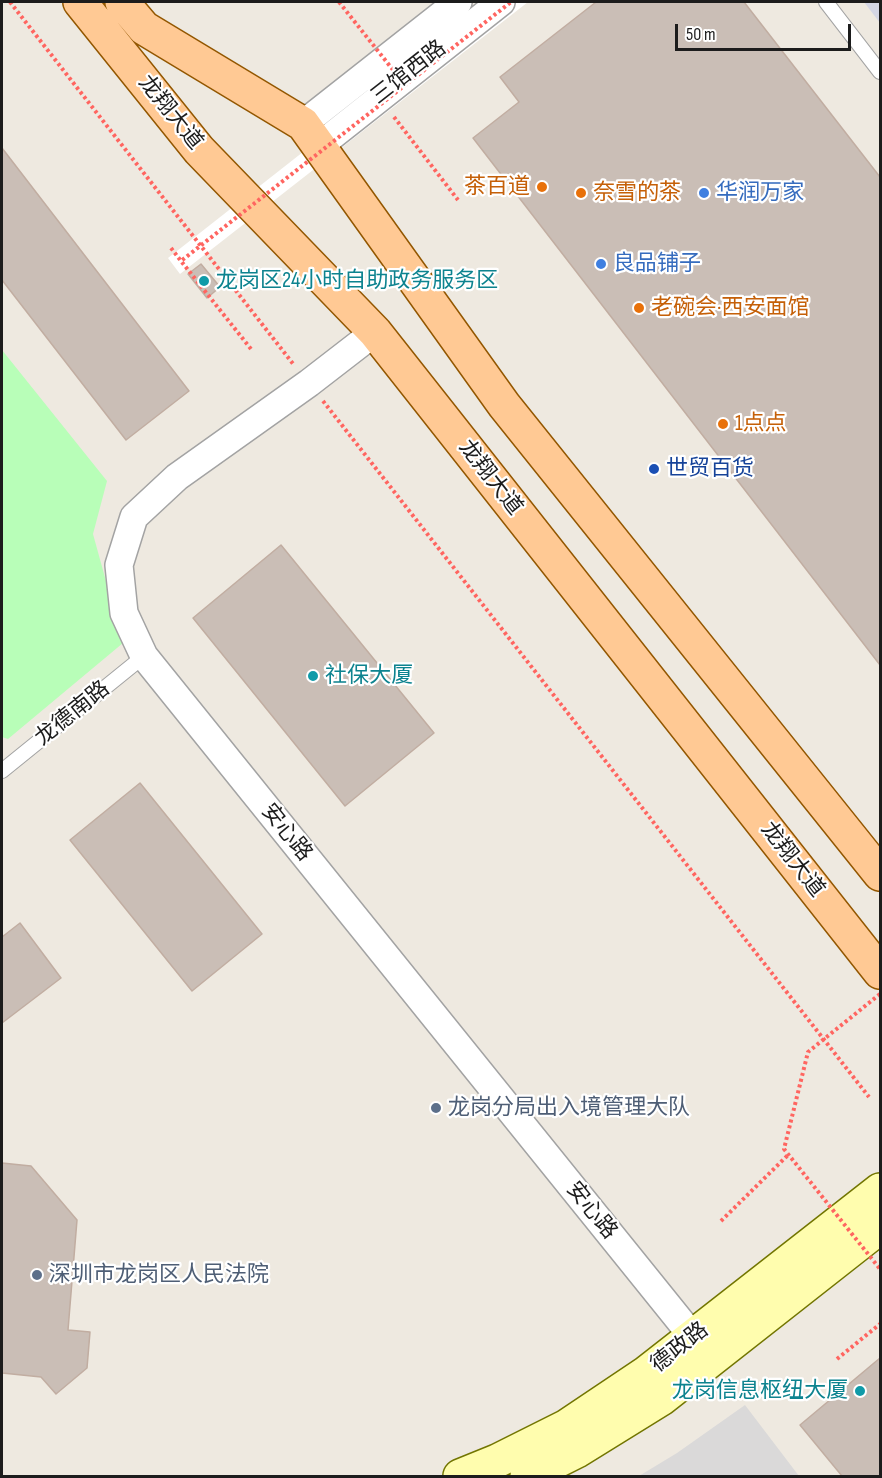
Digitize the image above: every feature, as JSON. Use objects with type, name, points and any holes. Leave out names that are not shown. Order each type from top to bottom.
[{"type":"main road","name":"龙翔大道","points":[[81,2],[199,150],[375,332],[880,972]]},
{"type":"main road","name":"龙翔大道","points":[[122,2],[144,28],[311,135],[504,405],[880,874]]},
{"type":"main road","name":"德政路","points":[[527,1476],[578,1451],[642,1411],[702,1349],[880,1190]]},
{"type":"main road","name":"德政路","points":[[460,1476],[497,1461],[567,1426],[646,1373],[702,1349],[880,1227]]},
{"type":"street","name":"三馆西路","points":[[311,135],[458,2]]},
{"type":"street","name":"三馆西路","points":[[311,135],[501,2]]},
{"type":"street","name":"安心路","points":[[375,332],[309,383],[177,477],[134,517],[119,565],[124,613],[144,656],[702,1349]]},
{"type":"lane","points":[[826,2],[880,72]]},
{"type":"lane","name":"龙德南路","points":[[2,771],[144,656]]},
{"type":"path","points":[[10,2],[869,1097]]},
{"type":"path","points":[[339,2],[405,85]]},
{"type":"path","points":[[181,261],[511,2]]},
{"type":"path","points":[[383,102],[458,200]]},
{"type":"path","points":[[171,248],[251,349]]},
{"type":"path","points":[[880,994],[808,1053],[784,1149],[880,1269]]},
{"type":"path","points":[[721,1221],[789,1154]]},
{"type":"path","points":[[837,1359],[880,1324]]},
{"type":"shaded area","points":[[864,2],[880,2],[880,23]]},
{"type":"shaded area","points":[[745,1405],[799,1476],[639,1476],[677,1453]]},
{"type":"green space","points":[[2,350],[107,481],[93,534],[123,643],[8,739],[2,737]]},
{"type":"pier","points":[[494,2],[528,2],[180,274],[168,258]]},
{"type":"building","points":[[596,2],[744,2],[880,177],[880,665],[473,138],[519,102],[500,77]]},
{"type":"building","points":[[2,148],[189,391],[126,440],[2,280]]},
{"type":"building","name":"龙岗区24小时自助政务服务区","points":[[201,264],[220,287],[207,298],[188,274]]},
{"type":"building","name":"社保大厦","points":[[281,545],[434,733],[345,806],[193,618]]},
{"type":"building","points":[[140,783],[262,934],[192,991],[70,840]]},
{"type":"building","points":[[20,923],[61,978],[2,1023],[2,937]]},
{"type":"building","name":"深圳市龙岗区人民法院","points":[[2,1163],[31,1166],[77,1220],[68,1330],[90,1332],[87,1368],[56,1394],[41,1377],[2,1373]]},
{"type":"building","name":"龙岗信息枢纽大厦","points":[[880,1358],[880,1476],[842,1476],[800,1425]]},
{"type":"place","name":"茶百道","points":[[542,187]]},
{"type":"place","name":"奈雪的茶","points":[[581,193]]},
{"type":"place","name":"华润万家","points":[[704,193]]},
{"type":"place","name":"良品铺子","points":[[601,264]]},
{"type":"place","name":"龙岗区24小时自助政务服务区","points":[[204,281]]},
{"type":"place","name":"老碗会·西安面馆","points":[[639,308]]},
{"type":"place","name":"1点点","points":[[723,424]]},
{"type":"place","name":"世贸百货","points":[[654,469]]},
{"type":"place","name":"社保大厦","points":[[313,676]]},
{"type":"place","name":"龙岗分局出入境管理大队","points":[[436,1108]]},
{"type":"place","name":"深圳市龙岗区人民法院","points":[[37,1275]]},
{"type":"place","name":"龙岗信息枢纽大厦","points":[[860,1391]]}]
